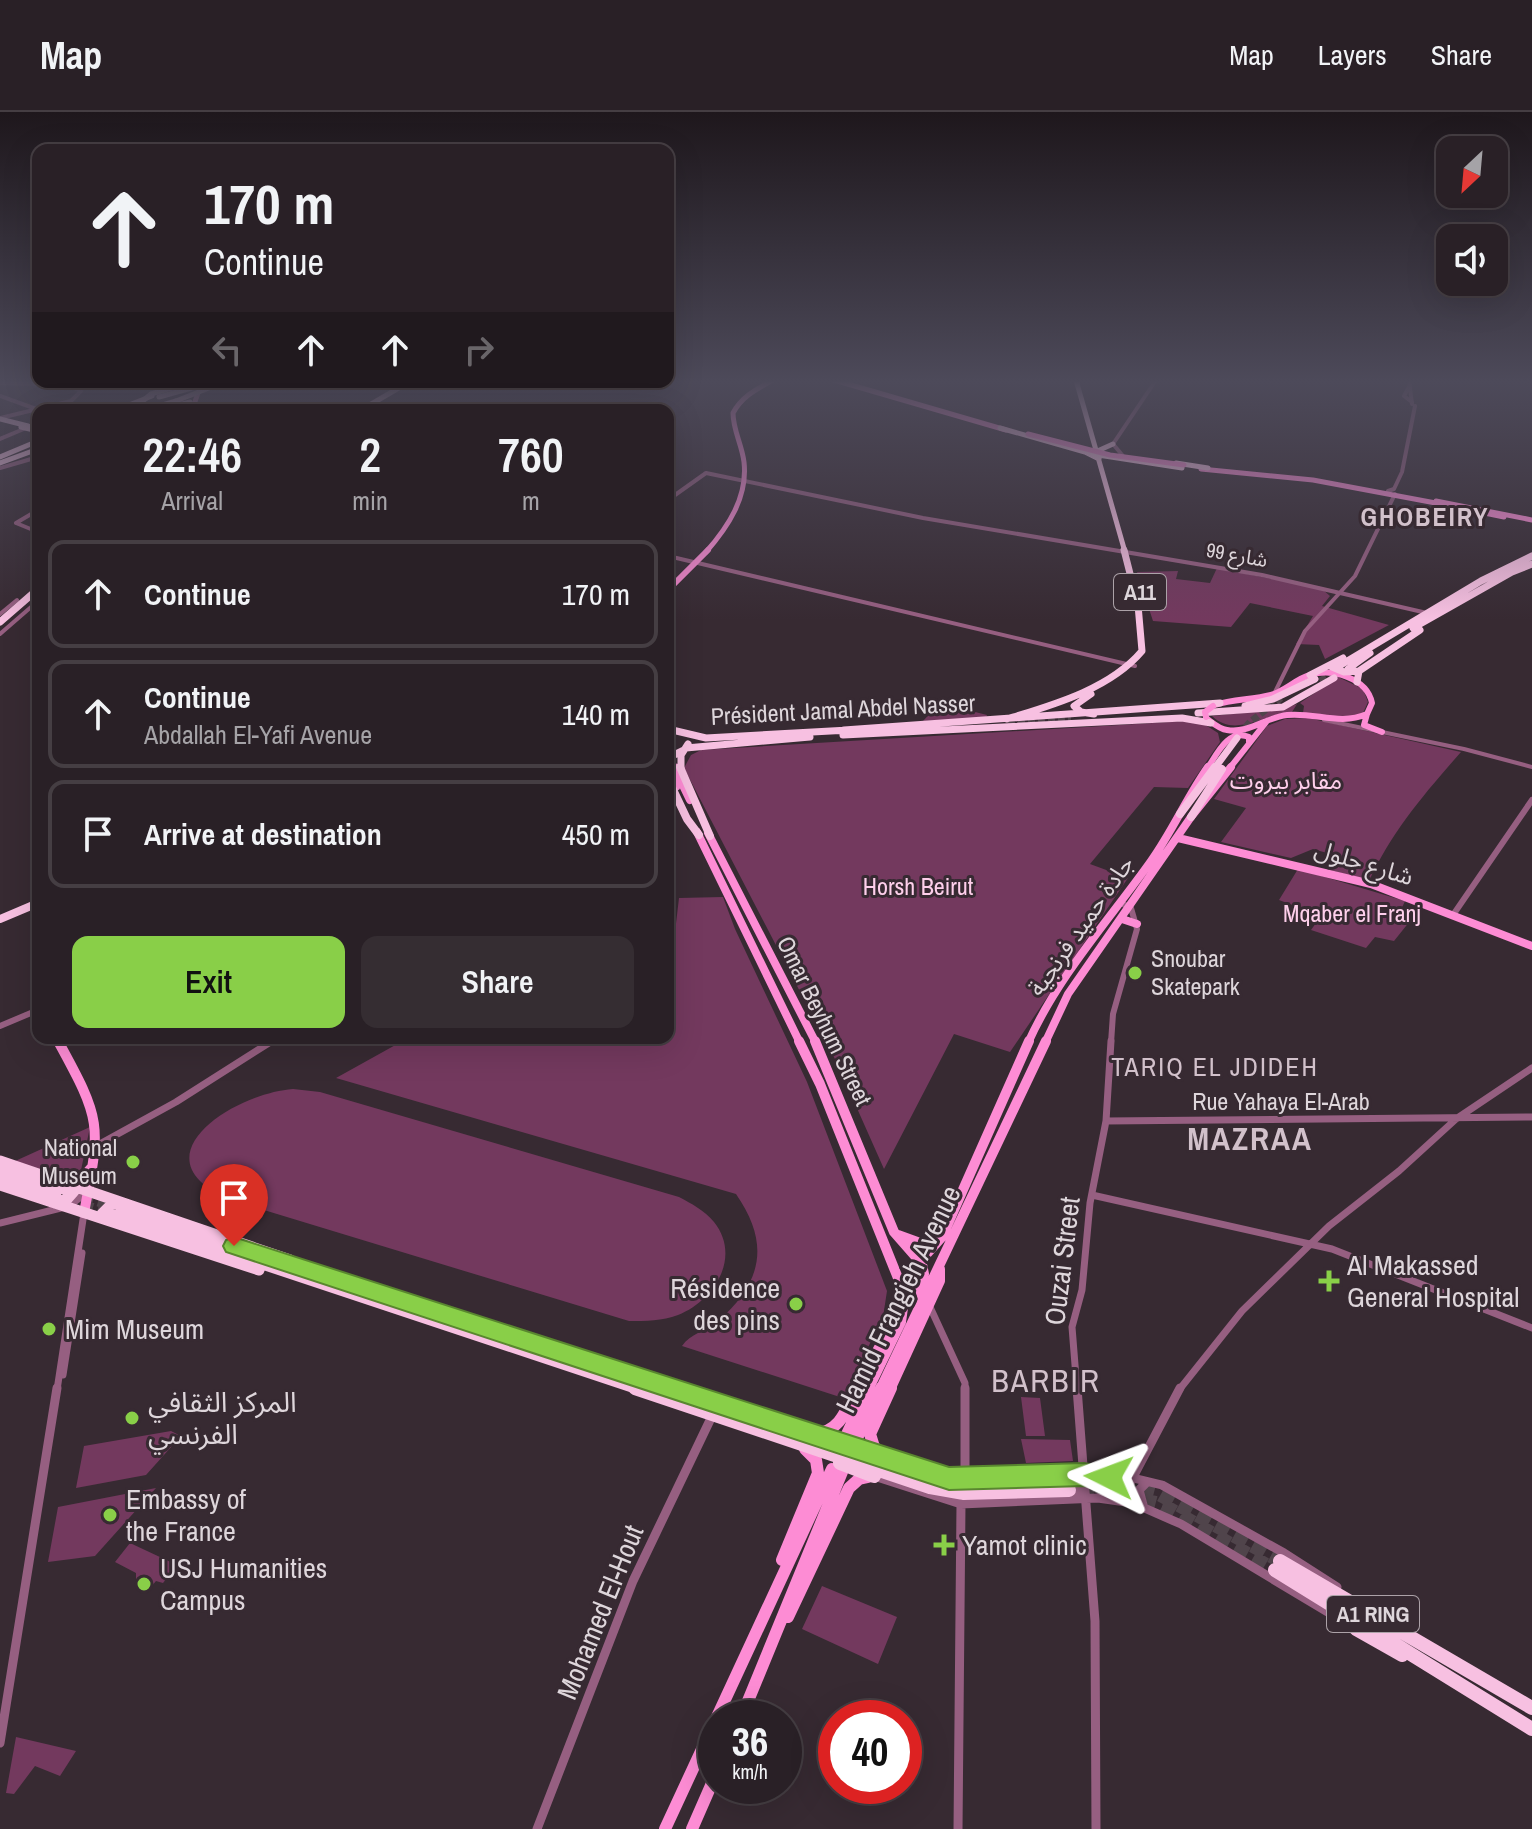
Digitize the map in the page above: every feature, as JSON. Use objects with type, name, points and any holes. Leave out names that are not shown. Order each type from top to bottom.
[{"type":"highway","name":"A11","points":[[1102,460],[1145,639],[1132,665]]},
{"type":"highway","points":[[1148,460],[1206,469]]},
{"type":"highway","name":"A11","points":[[1126,552],[1149,626]]},
{"type":"highway","points":[[1435,616],[1359,671],[1332,668],[1341,667],[1403,623],[1424,615],[1532,556]]},
{"type":"highway","points":[[1281,698],[1313,678],[1370,653],[1532,556]]},
{"type":"highway","points":[[17,600],[32,587]]},
{"type":"highway","points":[[0,622],[32,594]]},
{"type":"highway","points":[[0,631],[32,603]]},
{"type":"highway","name":"A11","points":[[843,732],[1023,728],[1052,717],[1065,705],[1132,665],[1151,645]]},
{"type":"highway","points":[[1357,682],[1359,671]]},
{"type":"highway","points":[[1281,698],[1313,678]]},
{"type":"highway","points":[[1073,721],[1277,708],[1297,701],[1334,678]]},
{"type":"highway","points":[[1023,728],[1239,707],[1269,701],[1293,690]]},
{"type":"highway","name":"A11","points":[[1008,722],[1087,694]]},
{"type":"highway","points":[[1087,694],[1074,706],[1081,712],[1094,714]]},
{"type":"highway","points":[[1052,717],[1050,711],[1060,702]]},
{"type":"highway","points":[[1008,722],[1216,705]]},
{"type":"highway","points":[[1052,717],[1073,721],[1182,718],[1212,722]]},
{"type":"highway","name":"Président Jamal Abdel Nasser","points":[[685,749],[712,741],[1008,722]]},
{"type":"highway","name":"A11","points":[[674,731],[681,733]]},
{"type":"highway","points":[[681,733],[688,740],[680,760],[681,769],[710,836]]},
{"type":"highway","name":"Président Jamal Abdel Nasser","points":[[681,733],[712,741]]},
{"type":"highway","points":[[1191,817],[1243,740]]},
{"type":"highway","name":"جادة حميد فرنجية","points":[[1180,814],[1243,740]]},
{"type":"highway","name":"A11","points":[[674,756],[685,749]]},
{"type":"highway","points":[[674,792],[687,819],[699,835]]},
{"type":"highway","points":[[0,912],[32,899]]},
{"type":"highway","points":[[0,919],[32,906]]},
{"type":"highway","points":[[0,1161],[60,1195],[84,1213],[118,1212],[715,1410],[941,1481],[978,1485],[1067,1486]]},
{"type":"highway","points":[[0,1168],[60,1195]]},
{"type":"highway","points":[[0,1177],[60,1195]]},
{"type":"highway","points":[[0,1185],[60,1195],[88,1191],[118,1212],[236,1265],[315,1278]]},
{"type":"highway","points":[[715,1410],[814,1434],[891,1459]]},
{"type":"highway","points":[[715,1410],[874,1476]]},
{"type":"highway","points":[[770,1435],[950,1492],[1067,1486]]},
{"type":"highway","name":"A1 RING","points":[[1532,1708],[1466,1668],[1277,1566],[1532,1729]]},
{"type":"highway","points":[[1361,1601],[1466,1668]]},
{"type":"highway","points":[[1356,1629],[1451,1680]]},
{"type":"main road","points":[[738,460],[741,478]]},
{"type":"main road","points":[[674,583],[724,531],[741,478],[741,460]]},
{"type":"main road","points":[[1135,460],[1304,479],[1532,520]]},
{"type":"main road","points":[[1206,469],[1324,480],[1532,520]]},
{"type":"main road","points":[[674,579],[694,561]]},
{"type":"main road","points":[[1227,741],[1225,733],[1205,712],[1216,705],[1281,698],[1313,678],[1334,675],[1357,682],[1371,698],[1372,707],[1364,725],[1382,732]]},
{"type":"main road","points":[[1212,722],[1246,729],[1288,715],[1349,721],[1367,714]]},
{"type":"main road","points":[[1243,740],[1267,721]]},
{"type":"main road","points":[[1180,814],[1188,795],[1227,741],[1233,735],[1249,737],[1243,740]]},
{"type":"main road","name":"Omar Beyhum Street","points":[[674,767],[816,1043],[894,1232],[919,1260]]},
{"type":"main road","name":"Omar Beyhum Street","points":[[674,783],[814,1071],[904,1297]]},
{"type":"main road","name":"جادة حميد فرنجية","points":[[1126,905],[1180,814]]},
{"type":"main road","name":"Hamid Frangieh Avenue","points":[[1126,905],[1122,919],[1068,994],[940,1268],[940,1281],[852,1436],[901,1322],[908,1277],[919,1260],[942,1237],[1037,1024],[1071,969],[1126,905],[1191,817]]},
{"type":"main road","name":"شارع جلول","points":[[1178,838],[1371,884],[1532,946]]},
{"type":"main road","points":[[1122,919],[1137,924]]},
{"type":"main road","points":[[59,1044],[96,1122],[95,1160],[84,1213]]},
{"type":"main road","points":[[60,1195],[81,1179],[95,1160]]},
{"type":"main road","points":[[869,1205],[882,1198]]},
{"type":"main road","points":[[894,1232],[920,1243],[942,1237]]},
{"type":"main road","points":[[891,1459],[874,1447],[870,1434],[926,1302],[920,1289],[923,1269],[919,1260]]},
{"type":"main road","points":[[814,1434],[825,1433],[837,1426],[904,1297]]},
{"type":"main road","points":[[754,1632],[758,1615],[818,1473],[816,1460],[805,1449]]},
{"type":"main road","points":[[665,1829],[754,1632],[837,1470],[749,1700]]},
{"type":"main road","points":[[770,1649],[787,1620],[849,1488],[859,1479],[874,1476]]},
{"type":"main road","points":[[692,1829],[703,1804]]},
{"type":"street","points":[[1281,698],[1289,667],[1305,631],[1369,552],[1397,490],[1405,460]]},
{"type":"street","name":"شارع 99","points":[[674,497],[706,473],[741,478],[937,520],[1240,571],[1339,592],[1424,615]]},
{"type":"street","points":[[1395,493],[1398,483]]},
{"type":"street","points":[[1424,499],[1513,517]]},
{"type":"street","points":[[32,514],[16,523],[32,530]]},
{"type":"street","points":[[674,557],[1132,665]]},
{"type":"street","points":[[0,614],[17,600]]},
{"type":"street","points":[[1289,667],[1294,675],[1313,678]]},
{"type":"street","points":[[1324,720],[1532,767]]},
{"type":"street","points":[[1453,915],[1532,800]]},
{"type":"street","points":[[1126,905],[1137,924]]},
{"type":"street","name":"Ouzai Street","points":[[1096,1829],[1095,1621],[1072,1327],[1082,1290],[1092,1195],[1106,1121],[1113,1014],[1137,924]]},
{"type":"street","points":[[0,1026],[32,1013]]},
{"type":"street","points":[[96,1146],[176,1102],[268,1044]]},
{"type":"street","points":[[1121,1500],[1180,1388],[1242,1311],[1311,1244],[1456,1119],[1532,1068]]},
{"type":"street","name":"Rue Yahaya El-Arab","points":[[1106,1121],[1532,1117]]},
{"type":"street","points":[[60,1195],[78,1201],[88,1191]]},
{"type":"street","points":[[34,1214],[60,1195]]},
{"type":"street","points":[[0,1223],[34,1214],[60,1195]]},
{"type":"street","points":[[1092,1195],[1311,1244],[1355,1258],[1532,1328]]},
{"type":"street","points":[[0,1743],[39,1490],[60,1380],[66,1369],[79,1288],[84,1213]]},
{"type":"street","points":[[926,1302],[965,1383],[965,1480]]},
{"type":"street","name":"Mohamed El-Hout","points":[[537,1829],[633,1581],[715,1410]]},
{"type":"street","points":[[891,1459],[949,1479],[1067,1486],[1086,1498],[1121,1500],[1150,1509],[1181,1524],[1356,1629]]},
{"type":"street","points":[[874,1476],[961,1504],[1067,1486],[1084,1474],[1133,1478],[1162,1485],[1361,1601]]},
{"type":"street","points":[[1147,1482],[1141,1486],[1139,1499],[1150,1509]]},
{"type":"street","points":[[958,1829],[961,1504]]},
{"type":"green space","points":[[1217,568],[1322,589],[1330,596],[1322,606],[1389,625],[1325,659],[1319,645],[1296,644],[1313,616],[1250,603],[1231,627],[1153,621],[1137,572],[1178,571],[1176,579],[1210,583]]},
{"type":"green space","name":"مقابر بيروت","points":[[1338,677],[1363,689],[1368,702],[1363,713],[1352,718],[1303,713],[1304,706],[1300,703]]},
{"type":"green space","points":[[940,703],[987,715],[986,718],[923,721]]},
{"type":"green space","points":[[1297,704],[1292,712],[1241,725],[1221,722],[1212,716],[1286,708]]},
{"type":"green space","name":"مقابر بيروت","points":[[1308,718],[1461,752],[1399,829],[1369,881],[1327,869],[1334,855],[1313,849],[1291,858],[1221,842],[1246,808],[1214,799],[1267,726],[1285,719]]},
{"type":"green space","name":"Horsh Beirut","points":[[1186,721],[1204,724],[1218,733],[1220,742],[1188,788],[1154,787],[1090,864],[1128,878],[1010,1052],[954,1034],[884,1169],[836,1061],[684,768],[691,755],[701,750]]},
{"type":"green space","name":"Mqaber el Franj","points":[[1298,869],[1405,901],[1401,910],[1414,916],[1394,941],[1375,937],[1366,948],[1311,930],[1321,916],[1279,900]]},
{"type":"green space","points":[[723,897],[807,1082],[887,1291],[883,1317],[843,1398],[682,1346],[689,1338],[718,1321],[745,1292],[752,1277],[757,1261],[754,1229],[736,1194],[336,1078],[397,1044],[674,1044],[674,933],[679,898]]},
{"type":"green space","points":[[293,1089],[320,1092],[679,1197],[706,1214],[722,1235],[725,1249],[720,1276],[703,1299],[678,1315],[660,1320],[629,1321],[234,1201],[204,1185],[191,1167],[191,1149],[201,1132],[219,1116],[243,1103]]},
{"type":"green space","points":[[90,1127],[80,1175],[69,1180],[13,1162]]},
{"type":"green space","points":[[1021,1397],[1040,1398],[1045,1436],[1026,1436]]},
{"type":"green space","points":[[171,1431],[181,1436],[146,1475],[76,1488],[84,1446]]},
{"type":"green space","points":[[1021,1439],[1070,1440],[1073,1461],[1026,1463]]},
{"type":"green space","points":[[156,1488],[95,1556],[48,1562],[58,1507]]},
{"type":"green space","points":[[130,1543],[177,1565],[163,1583],[156,1581],[146,1593],[136,1587],[136,1573],[115,1562]]},
{"type":"green space","points":[[822,1586],[897,1617],[878,1664],[802,1629]]},
{"type":"green space","points":[[16,1737],[76,1751],[60,1776],[35,1766],[14,1794],[6,1793]]},
{"type":"tunnel","points":[[1320,681],[1344,668]]},
{"type":"tunnel","points":[[1239,735],[1250,722],[1281,698]]},
{"type":"tunnel","points":[[1008,722],[1071,718]]},
{"type":"tunnel","points":[[83,1196],[114,1206]]},
{"type":"tunnel","points":[[67,1200],[110,1214]]},
{"type":"tunnel","points":[[1078,1482],[1124,1485],[1159,1494],[1280,1561]]},
{"type":"tunnel","points":[[1080,1491],[1122,1494],[1163,1505],[1275,1570]]},
{"type":"place","name":"Snoubar Skatepark","points":[[1135,973]]},
{"type":"place","name":"National Museum","points":[[133,1162]]},
{"type":"place","name":"Al Makassed General Hospital","points":[[1329,1281]]},
{"type":"place","name":"Résidence des pins","points":[[796,1304]]},
{"type":"place","name":"Mim Museum","points":[[49,1329]]},
{"type":"place","name":"المركز الثقافي الفرنسي","points":[[132,1418]]},
{"type":"place","name":"Embassy of the France","points":[[110,1515]]},
{"type":"place","name":"Yamot clinic","points":[[944,1545]]},
{"type":"place","name":"USJ Humanities Campus","points":[[144,1584]]},
{"type":"district","name":"GHOBEIRY","points":[[1425,517]]},
{"type":"district","name":"TARIQ EL JDIDEH","points":[[1215,1067]]},
{"type":"district","name":"MAZRAA","points":[[1250,1139]]},
{"type":"district","name":"BARBIR","points":[[1046,1381]]},
{"type":"route","points":[[234,1246],[949,1479],[1084,1474],[1109,1477]]}]
